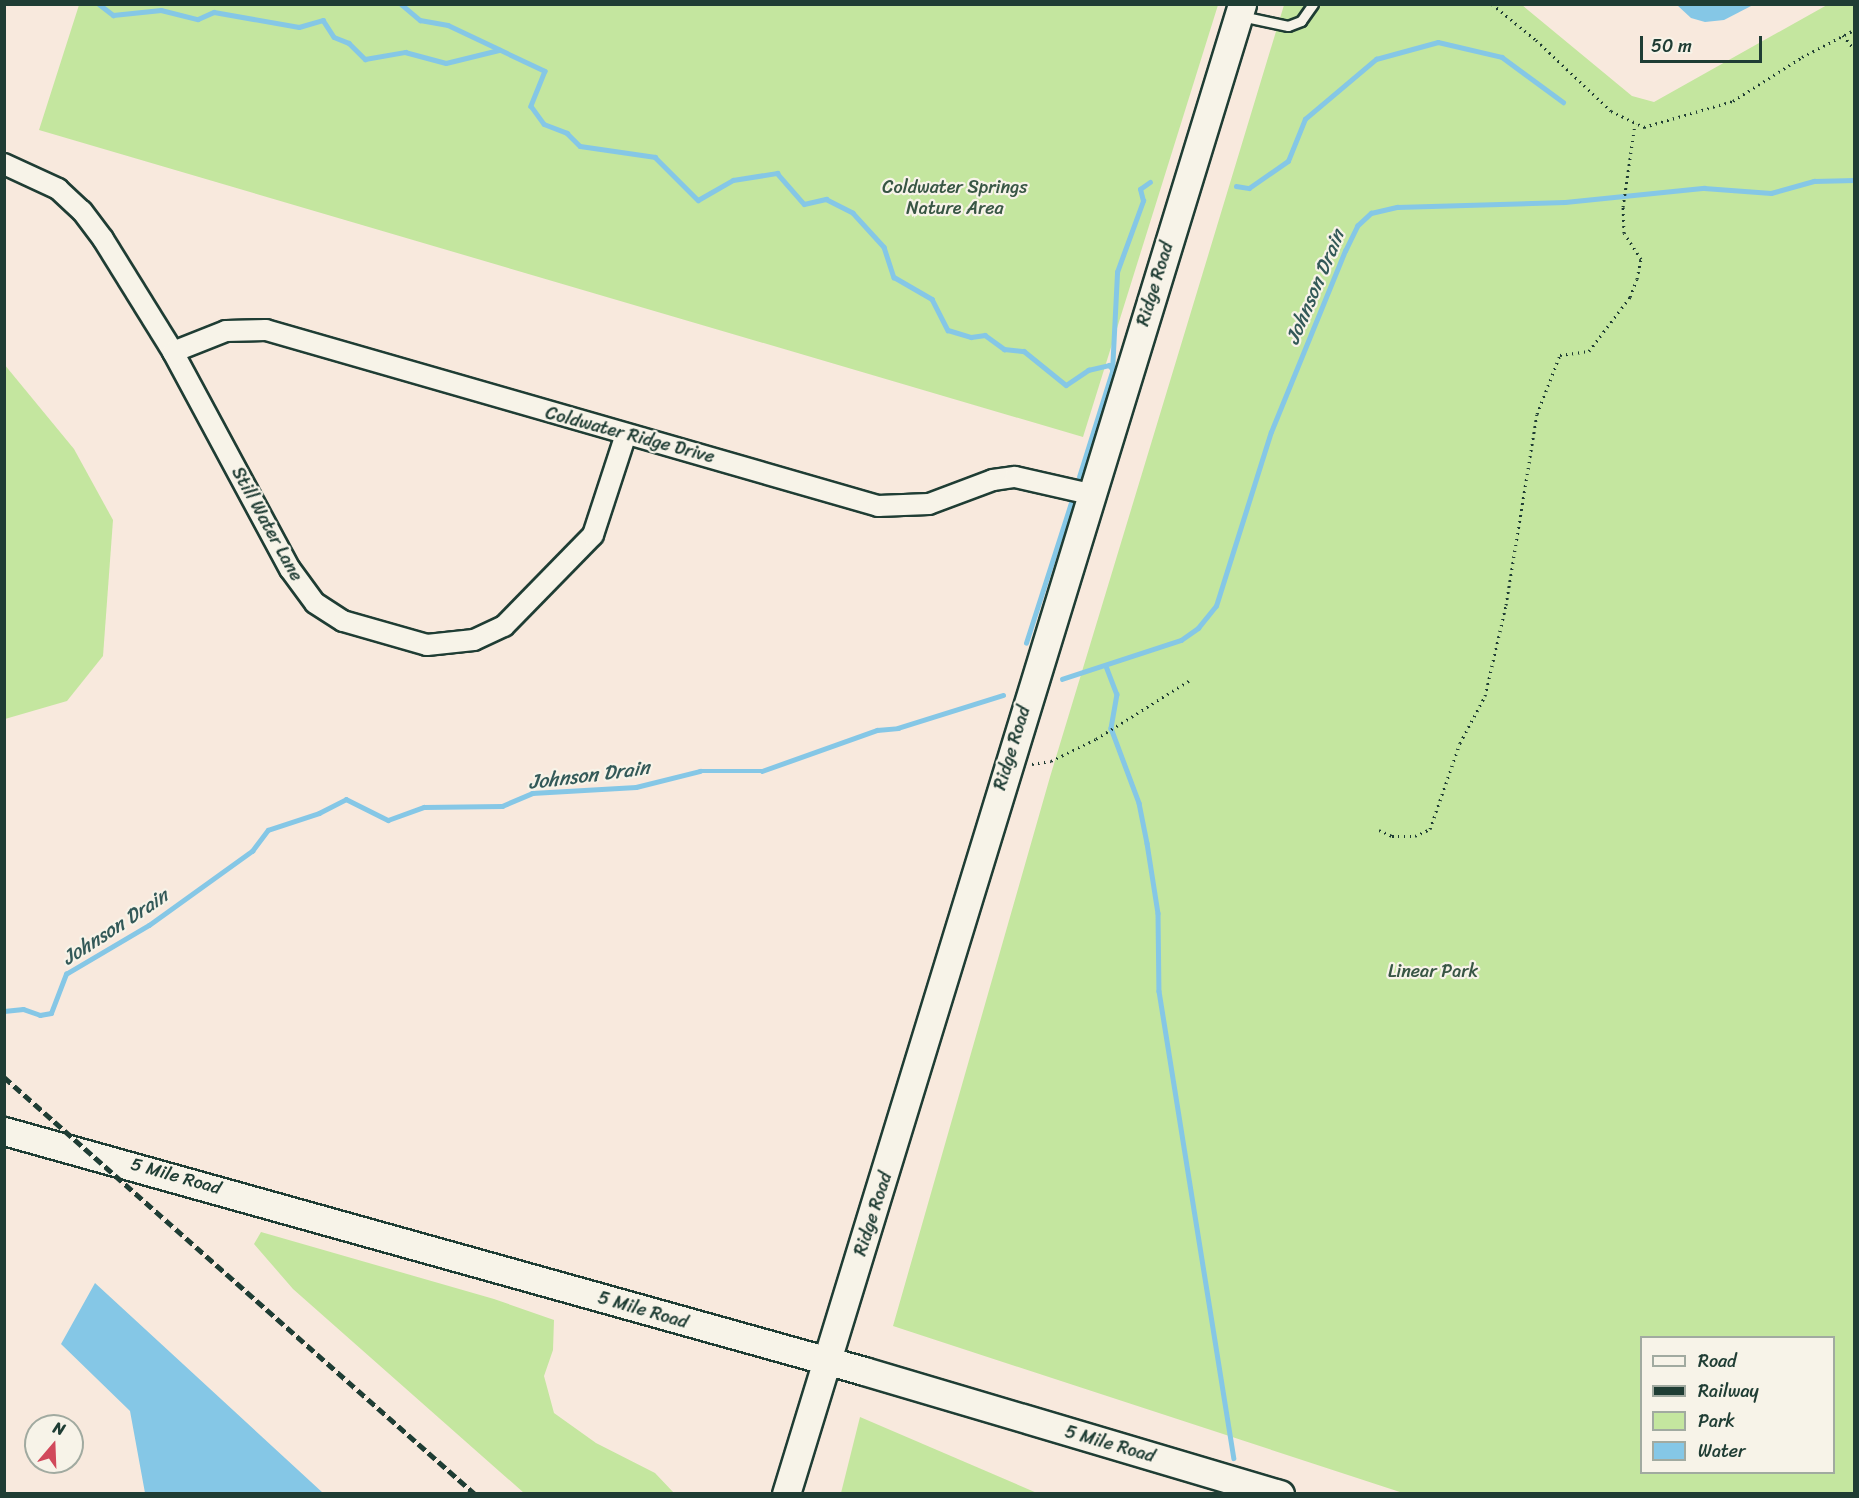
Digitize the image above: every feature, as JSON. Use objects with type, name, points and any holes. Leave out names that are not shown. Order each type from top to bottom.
[{"type":"street","name":"Ridge Road","points":[[786,1494],[1006,768],[1240,10]]},
{"type":"street","name":"Still Water Lane","points":[[4,164],[58,189],[82,211],[173,352],[306,593],[322,609],[343,621],[415,644],[474,640],[514,618],[598,526],[626,434]]},
{"type":"street","name":"Coldwater Ridge Drive","points":[[173,352],[226,331],[266,330],[892,508],[929,504],[993,480],[1015,477],[1090,494]]},
{"type":"street","name":"5 Mile Road","points":[[4,1131],[826,1362],[1280,1494]]},
{"type":"lane","points":[[1240,10],[1288,26],[1301,21],[1313,4]]},
{"type":"path","points":[[1492,4],[1536,40],[1611,111],[1635,124],[1654,126],[1733,101],[1854,30]]},
{"type":"path","points":[[1843,35],[1854,49]]},
{"type":"path","points":[[1378,830],[1392,836],[1414,836],[1430,829],[1460,743],[1485,696],[1506,604],[1537,414],[1560,355],[1589,351],[1630,297],[1637,279],[1641,259],[1624,233],[1623,207],[1630,181],[1635,124]]},
{"type":"path","points":[[1006,768],[1051,761],[1157,704],[1190,680]]},
{"type":"green space","name":"Coldwater Springs Nature Area","points":[[79,4],[1218,5],[1083,437],[39,130]]},
{"type":"green space","name":"Linear Park","points":[[1284,5],[1522,5],[1632,96],[1654,102],[1827,5],[1854,5],[1854,1493],[1403,1493],[893,1326],[1050,777]]},
{"type":"green space","points":[[4,364],[74,449],[113,520],[103,656],[67,701],[5,719]]},
{"type":"green space","points":[[261,1232],[494,1299],[554,1320],[553,1350],[544,1376],[554,1413],[596,1443],[655,1473],[674,1493],[524,1493],[293,1289],[254,1244]]},
{"type":"green space","points":[[860,1417],[1037,1493],[841,1493]]},
{"type":"water","points":[[1677,5],[1753,5],[1724,20],[1705,22],[1691,18]]},
{"type":"water","points":[[95,1283],[323,1493],[145,1493],[130,1411],[61,1344]]},
{"type":"waterway","points":[[99,4],[113,15],[161,10],[198,19],[214,12],[299,27],[323,20],[334,37],[349,43],[365,59],[405,52],[446,63],[499,50]]},
{"type":"waterway","points":[[401,4],[420,20],[448,25],[545,71],[531,106],[544,124],[567,133],[580,146],[655,157],[698,200],[733,180],[777,173],[804,204],[826,199],[853,213],[884,247],[894,277],[932,299],[948,330],[971,337],[985,335],[1004,349],[1024,351],[1066,385],[1088,370],[1109,365],[1112,368]]},
{"type":"waterway","points":[[1236,186],[1249,188],[1288,161],[1305,119],[1376,59],[1438,42],[1502,57],[1563,102]]},
{"type":"waterway","name":"Johnson Drain","points":[[1062,679],[1181,640],[1198,628],[1216,606],[1271,432],[1345,251],[1357,226],[1371,213],[1397,207],[1565,202],[1704,188],[1771,193],[1814,181],[1854,180]]},
{"type":"waterway","points":[[1079,477],[1112,372],[1117,272],[1143,201],[1140,189],[1150,182]]},
{"type":"waterway","points":[[1026,643],[1071,503]]},
{"type":"waterway","points":[[1106,666],[1117,694],[1111,728],[1139,803],[1147,843],[1158,913],[1159,991],[1234,1458]]},
{"type":"waterway","name":"Johnson Drain","points":[[4,1011],[23,1009],[40,1015],[51,1013],[66,974],[149,925],[252,851],[268,830],[319,813],[346,799],[388,820],[424,807],[502,806],[532,793],[636,787],[700,771],[762,771],[877,730],[898,728],[1003,695]]},
{"type":"railway","points":[[4,1077],[475,1494]]}]
